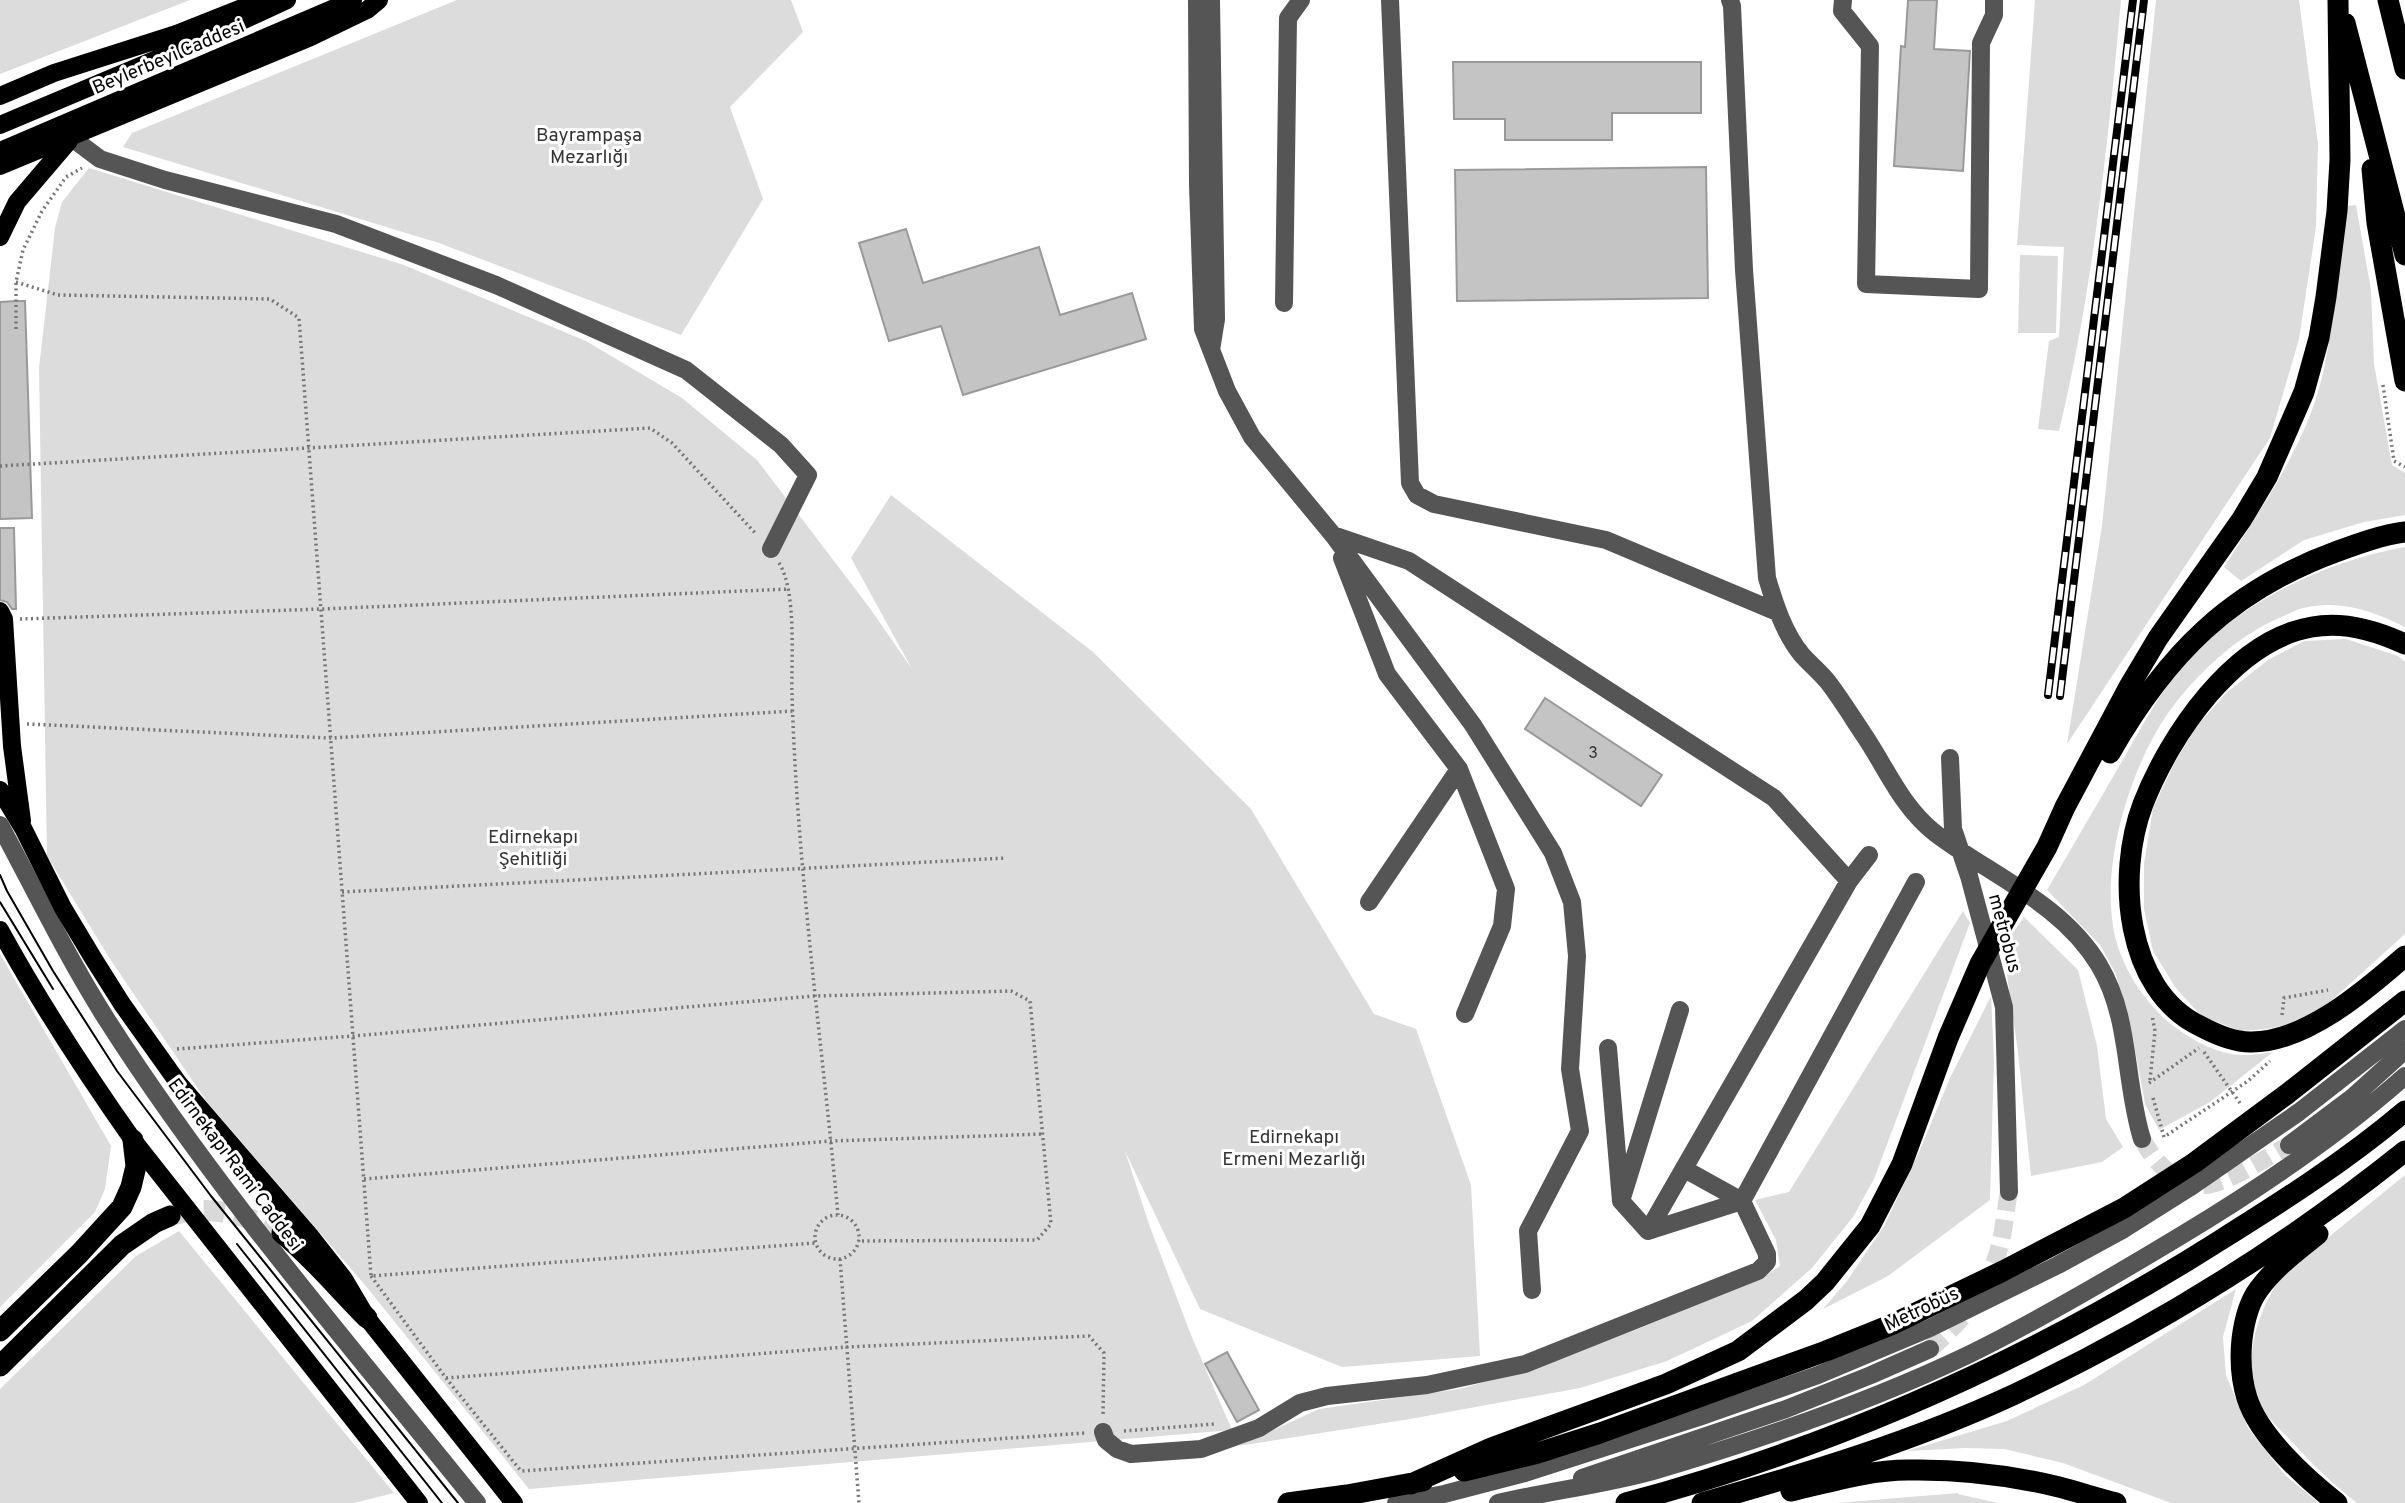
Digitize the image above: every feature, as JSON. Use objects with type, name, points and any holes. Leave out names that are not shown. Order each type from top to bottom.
[{"type":"highway","points":[[2339,0],[2405,255]]},
{"type":"highway","points":[[1411,1484],[1491,1448],[1666,1384],[1738,1351],[1806,1300],[1825,1282],[1870,1226],[1902,1164],[1966,995],[2000,928],[2047,847],[2065,807],[2130,685],[2158,638],[2242,519],[2267,477],[2304,392],[2319,338],[2337,211],[2340,160],[2339,0]]},
{"type":"highway","points":[[2388,0],[2405,69]]},
{"type":"highway","points":[[2371,125],[2377,223],[2405,381]]},
{"type":"highway","points":[[2047,847],[2072,817],[2148,691],[2179,653],[2206,627],[2281,574],[2367,540],[2402,532]]},
{"type":"highway","points":[[2405,644],[2360,628],[2312,626],[2283,636],[2240,663],[2205,697],[2175,742],[2143,806],[2135,834],[2131,871],[2131,912],[2136,945],[2148,976],[2167,1003],[2190,1022],[2226,1038],[2251,1042],[2279,1037],[2313,1024],[2342,1007],[2405,956]]},
{"type":"highway","points":[[1288,1503],[1411,1484],[1538,1453],[1826,1351],[1893,1324],[2124,1208],[2194,1163],[2259,1116],[2405,1001]]},
{"type":"highway","points":[[1626,1503],[1710,1480],[1863,1425],[2035,1347],[2175,1268],[2260,1216],[2312,1182],[2405,1111]]},
{"type":"highway","points":[[0,1331],[79,1254],[122,1207],[136,1166],[133,1140]]},
{"type":"highway","points":[[1702,1503],[1790,1478],[1889,1445],[2012,1395],[2096,1354],[2168,1315],[2281,1244],[2324,1215],[2405,1151]]},
{"type":"highway","points":[[2337,1503],[2269,1437],[2247,1400],[2240,1354],[2243,1331],[2257,1291],[2272,1274],[2335,1219],[2405,1165]]},
{"type":"highway","points":[[0,1366],[122,1245],[170,1216]]},
{"type":"highway","points":[[282,1233],[300,1247],[331,1283],[367,1318]]},
{"type":"highway","points":[[1742,1503],[1843,1478],[1906,1470],[2008,1476],[2059,1487],[2108,1502]]},
{"type":"main road","points":[[0,96],[54,73],[176,34],[257,2],[273,0]]},
{"type":"main road","name":"Beylerbeyi Caddesi","points":[[0,125],[190,45],[287,0]]},
{"type":"main road","name":"Beylerbeyi Caddesi","points":[[0,151],[354,0]]},
{"type":"main road","points":[[0,166],[311,37],[367,10],[379,0]]},
{"type":"main road","points":[[0,237],[17,202],[72,138]]},
{"type":"main road","points":[[2,615],[5,694],[23,828]]},
{"type":"main road","points":[[0,790],[23,828],[63,908],[122,1004],[202,1112],[344,1279],[367,1318],[514,1503]]},
{"type":"main road","points":[[0,930],[91,1081],[133,1140],[418,1502]]},
{"type":"lane","points":[[1197,0],[1198,186],[1203,329],[1227,391],[1252,437],[1333,535],[1473,724],[1553,853],[1572,902],[1577,956],[1570,1069],[1580,1131],[1528,1231],[1532,1290]]},
{"type":"lane","points":[[1211,0],[1216,319],[1211,350]]},
{"type":"lane","points":[[1284,303],[1287,18],[1301,0]]},
{"type":"lane","points":[[1390,0],[1410,483],[1417,495],[1434,504],[1606,540],[1777,611]]},
{"type":"lane","points":[[1730,0],[1744,270],[1767,579],[1777,611],[1801,653],[1827,681],[1882,762],[1891,784],[1910,808],[1934,832],[2049,910],[2069,928],[2099,964],[2119,1010],[2125,1032],[2132,1101],[2142,1139]]},
{"type":"lane","points":[[1843,0],[1842,11],[1870,46],[1866,284],[1979,289],[1981,43],[1994,15],[1994,0]]},
{"type":"lane","points":[[72,138],[100,159],[166,180],[336,224],[496,285],[686,370],[781,445],[808,475],[771,550]]},
{"type":"lane","points":[[1333,535],[1387,674],[1459,769],[1506,889],[1502,926],[1465,1014]]},
{"type":"lane","points":[[1333,535],[1409,561],[1774,797],[1849,881]]},
{"type":"lane","name":"metrobus","points":[[1950,758],[1953,829],[1969,876],[2004,1007],[2008,1192]]},
{"type":"lane","points":[[1369,902],[1459,769]]},
{"type":"lane","name":"Edirnekapı Rami Caddesi","points":[[0,825],[69,955],[107,1019],[172,1116],[276,1254],[477,1503]]},
{"type":"lane","points":[[1648,1231],[1849,881],[1869,855]]},
{"type":"lane","points":[[1648,1231],[1742,1201],[1916,883]]},
{"type":"lane","points":[[1621,1201],[1680,1010]]},
{"type":"lane","name":"Metrobüs","points":[[1396,1503],[1444,1494],[1525,1473],[1699,1417],[1818,1375],[1930,1328],[2124,1230],[2299,1112],[2405,1028]]},
{"type":"lane","points":[[1608,1048],[1621,1201],[1648,1231]]},
{"type":"lane","points":[[2289,1145],[2353,1097],[2403,1053]]},
{"type":"lane","points":[[1497,1503],[1609,1482],[1754,1439],[1871,1396],[1969,1354],[2107,1281],[2199,1225],[2360,1116],[2405,1076]]},
{"type":"lane","points":[[1103,1432],[1106,1440],[1116,1449],[1131,1454],[1200,1449],[1259,1428],[1300,1404],[1328,1396],[1427,1385],[1525,1364],[1758,1271],[1767,1262],[1767,1254],[1742,1201],[1685,1167]]},
{"type":"lane","points":[[1539,1493],[1786,1409],[1930,1349]]},
{"type":"lane","points":[[1525,1473],[1576,1465],[1630,1461]]},
{"type":"path","points":[[16,329],[16,282],[23,250],[65,177],[100,159]]},
{"type":"path","points":[[16,282],[58,295],[270,299],[299,318],[371,1276],[446,1378],[521,1471],[1220,1423]]},
{"type":"path","points":[[0,466],[650,428],[672,443],[771,550],[784,570],[789,589],[803,870],[838,1215]]},
{"type":"path","points":[[2,615],[322,609],[789,589]]},
{"type":"path","points":[[11,726],[19,724],[331,738],[793,711]]},
{"type":"path","points":[[342,892],[1006,858]]},
{"type":"path","points":[[179,1048],[353,1037],[814,996],[1011,990],[1030,1001],[1051,1224],[1037,1240],[858,1241]]},
{"type":"path","points":[[2153,1097],[2164,1137],[2248,1081],[2277,1055],[2284,998]]},
{"type":"path","points":[[2151,1011],[2155,1031],[2149,1083],[2201,1047],[2246,1112]]},
{"type":"path","points":[[364,1180],[831,1141],[1043,1135]]},
{"type":"path","points":[[845,1216],[856,1227],[858,1241],[853,1251],[841,1259],[824,1255],[815,1243],[817,1226],[824,1219],[845,1216]]},
{"type":"path","points":[[371,1276],[815,1243]]},
{"type":"path","points":[[841,1259],[859,1503]]},
{"type":"path","points":[[446,1378],[846,1347],[1090,1336],[1104,1353],[1103,1432]]},
{"type":"green space","points":[[0,0],[190,0],[0,74]]},
{"type":"green space","name":"Bayrampaşa Mezarlığı","points":[[457,0],[791,0],[803,32],[730,107],[763,199],[681,335],[439,243],[123,147],[132,133]]},
{"type":"green space","points":[[2035,0],[2121,0],[2105,162],[2090,271],[2059,431],[2038,429],[2049,341],[2059,337],[2064,247],[2017,245]]},
{"type":"green space","points":[[2156,0],[2299,0],[2318,144],[2316,227],[2299,339],[2270,438],[2067,744],[2102,526]]},
{"type":"green space","name":"Edirnekapı Şehitliği","points":[[89,168],[404,265],[586,341],[682,398],[757,460],[869,607],[912,669],[851,558],[891,495],[1093,652],[1251,809],[1374,1014],[1416,1029],[1471,1185],[1480,1356],[1342,1367],[1200,1309],[1125,1151],[1150,1227],[1191,1335],[1232,1430],[529,1489],[365,1285],[207,1102],[110,959],[47,856],[39,368],[55,228],[62,202]]},
{"type":"green space","points":[[2356,205],[2371,290],[2374,364],[2392,465],[2405,473],[2405,515],[2364,522],[2304,540],[2241,581],[2224,567],[2281,475],[2315,402],[2330,335],[2346,206]]},
{"type":"green space","points":[[2020,255],[2058,256],[2056,333],[2018,333]]},
{"type":"green space","points":[[2405,547],[2405,627],[2356,608],[2330,605],[2300,609],[2264,625],[2221,655],[2196,679],[2174,705],[2143,759],[2130,791],[2113,860],[2113,927],[2121,955],[2140,990],[2166,1020],[2183,1033],[2214,1049],[2235,1055],[2273,1052],[2210,1102],[2159,1130],[2145,1104],[2129,1017],[2115,972],[2100,945],[2047,890],[2157,701],[2197,650],[2242,613],[2294,584],[2349,561]]},
{"type":"green space","points":[[2346,639],[2398,656],[2405,662],[2405,934],[2320,1011],[2295,1023],[2241,1031],[2201,1016],[2175,987],[2153,951],[2144,909],[2144,864],[2153,808],[2175,762],[2197,726],[2226,693],[2268,660],[2304,641]]},
{"type":"green space","points":[[1963,911],[1970,923],[1874,1179],[1853,1217],[1812,1268],[1752,1321],[1667,1361],[1580,1388],[1410,1419],[1238,1446],[1319,1409],[1459,1389],[1532,1369],[1758,1280],[1780,1266],[1776,1240],[1755,1200],[1789,1192]]},
{"type":"green space","points":[[2024,917],[2078,970],[2097,1046],[2106,1119],[2123,1147],[2102,1162],[2031,1176],[2018,1052],[2003,947]]},
{"type":"green space","points":[[0,954],[111,1146],[105,1189],[95,1212],[0,1307]]},
{"type":"green space","points":[[1991,996],[1994,1061],[1990,1200],[1888,1276],[1823,1309],[1847,1281],[1884,1226],[1950,1078]]},
{"type":"green space","points":[[2405,1175],[2405,1503],[2357,1503],[2316,1467],[2265,1412],[2253,1377],[2254,1342],[2264,1307],[2282,1275]]},
{"type":"green space","points":[[179,1231],[394,1493],[354,1503],[0,1503],[0,1389],[136,1256]]},
{"type":"green space","points":[[2236,1289],[2223,1337],[2226,1375],[2248,1428],[2285,1475],[2319,1503],[2171,1503],[2063,1463],[2004,1449],[1907,1451],[2007,1421],[2084,1385]]},
{"type":"green space","points":[[1958,1493],[1998,1503],[1837,1503]]},
{"type":"building","points":[[1908,0],[1937,0],[1934,49],[1970,51],[1963,171],[1894,166],[1901,46],[1905,47]]},
{"type":"building","points":[[1453,62],[1701,62],[1701,113],[1612,113],[1612,140],[1505,140],[1505,119],[1454,119]]},
{"type":"building","points":[[1706,167],[1708,298],[1457,301],[1455,170]]},
{"type":"building","points":[[906,229],[923,283],[1039,247],[1060,315],[1132,293],[1146,339],[963,395],[941,326],[889,341],[859,243]]},
{"type":"building","points":[[25,301],[32,518],[0,519],[0,302]]},
{"type":"building","points":[[0,528],[14,528],[16,609],[0,600]]},
{"type":"building","points":[[1545,698],[1662,775],[1641,806],[1525,729]]},
{"type":"building","points":[[1227,1352],[1259,1410],[1237,1422],[1205,1364]]},
{"type":"tunnel","points":[[2142,1139],[2153,1156],[2175,1177],[2204,1185],[2223,1181],[2289,1145]]},
{"type":"tunnel","points":[[1930,1349],[1972,1305],[1987,1280],[2000,1245],[2009,1192]]},
{"type":"tunnel","points":[[173,1215],[202,1211],[229,1213],[282,1233]]},
{"type":"tram line","points":[[0,875],[53,971],[117,1071],[211,1196],[458,1503]]},
{"type":"tram line","points":[[0,902],[53,989]]},
{"type":"tram line","points":[[237,1244],[442,1503]]},
{"type":"railway","points":[[2048,695],[2133,0]]},
{"type":"railway","points":[[2060,696],[2144,0]]},
{"type":"park label","name":"Edirnekapı Ermeni Mezarlığı","points":[[1294,1147]]}]
